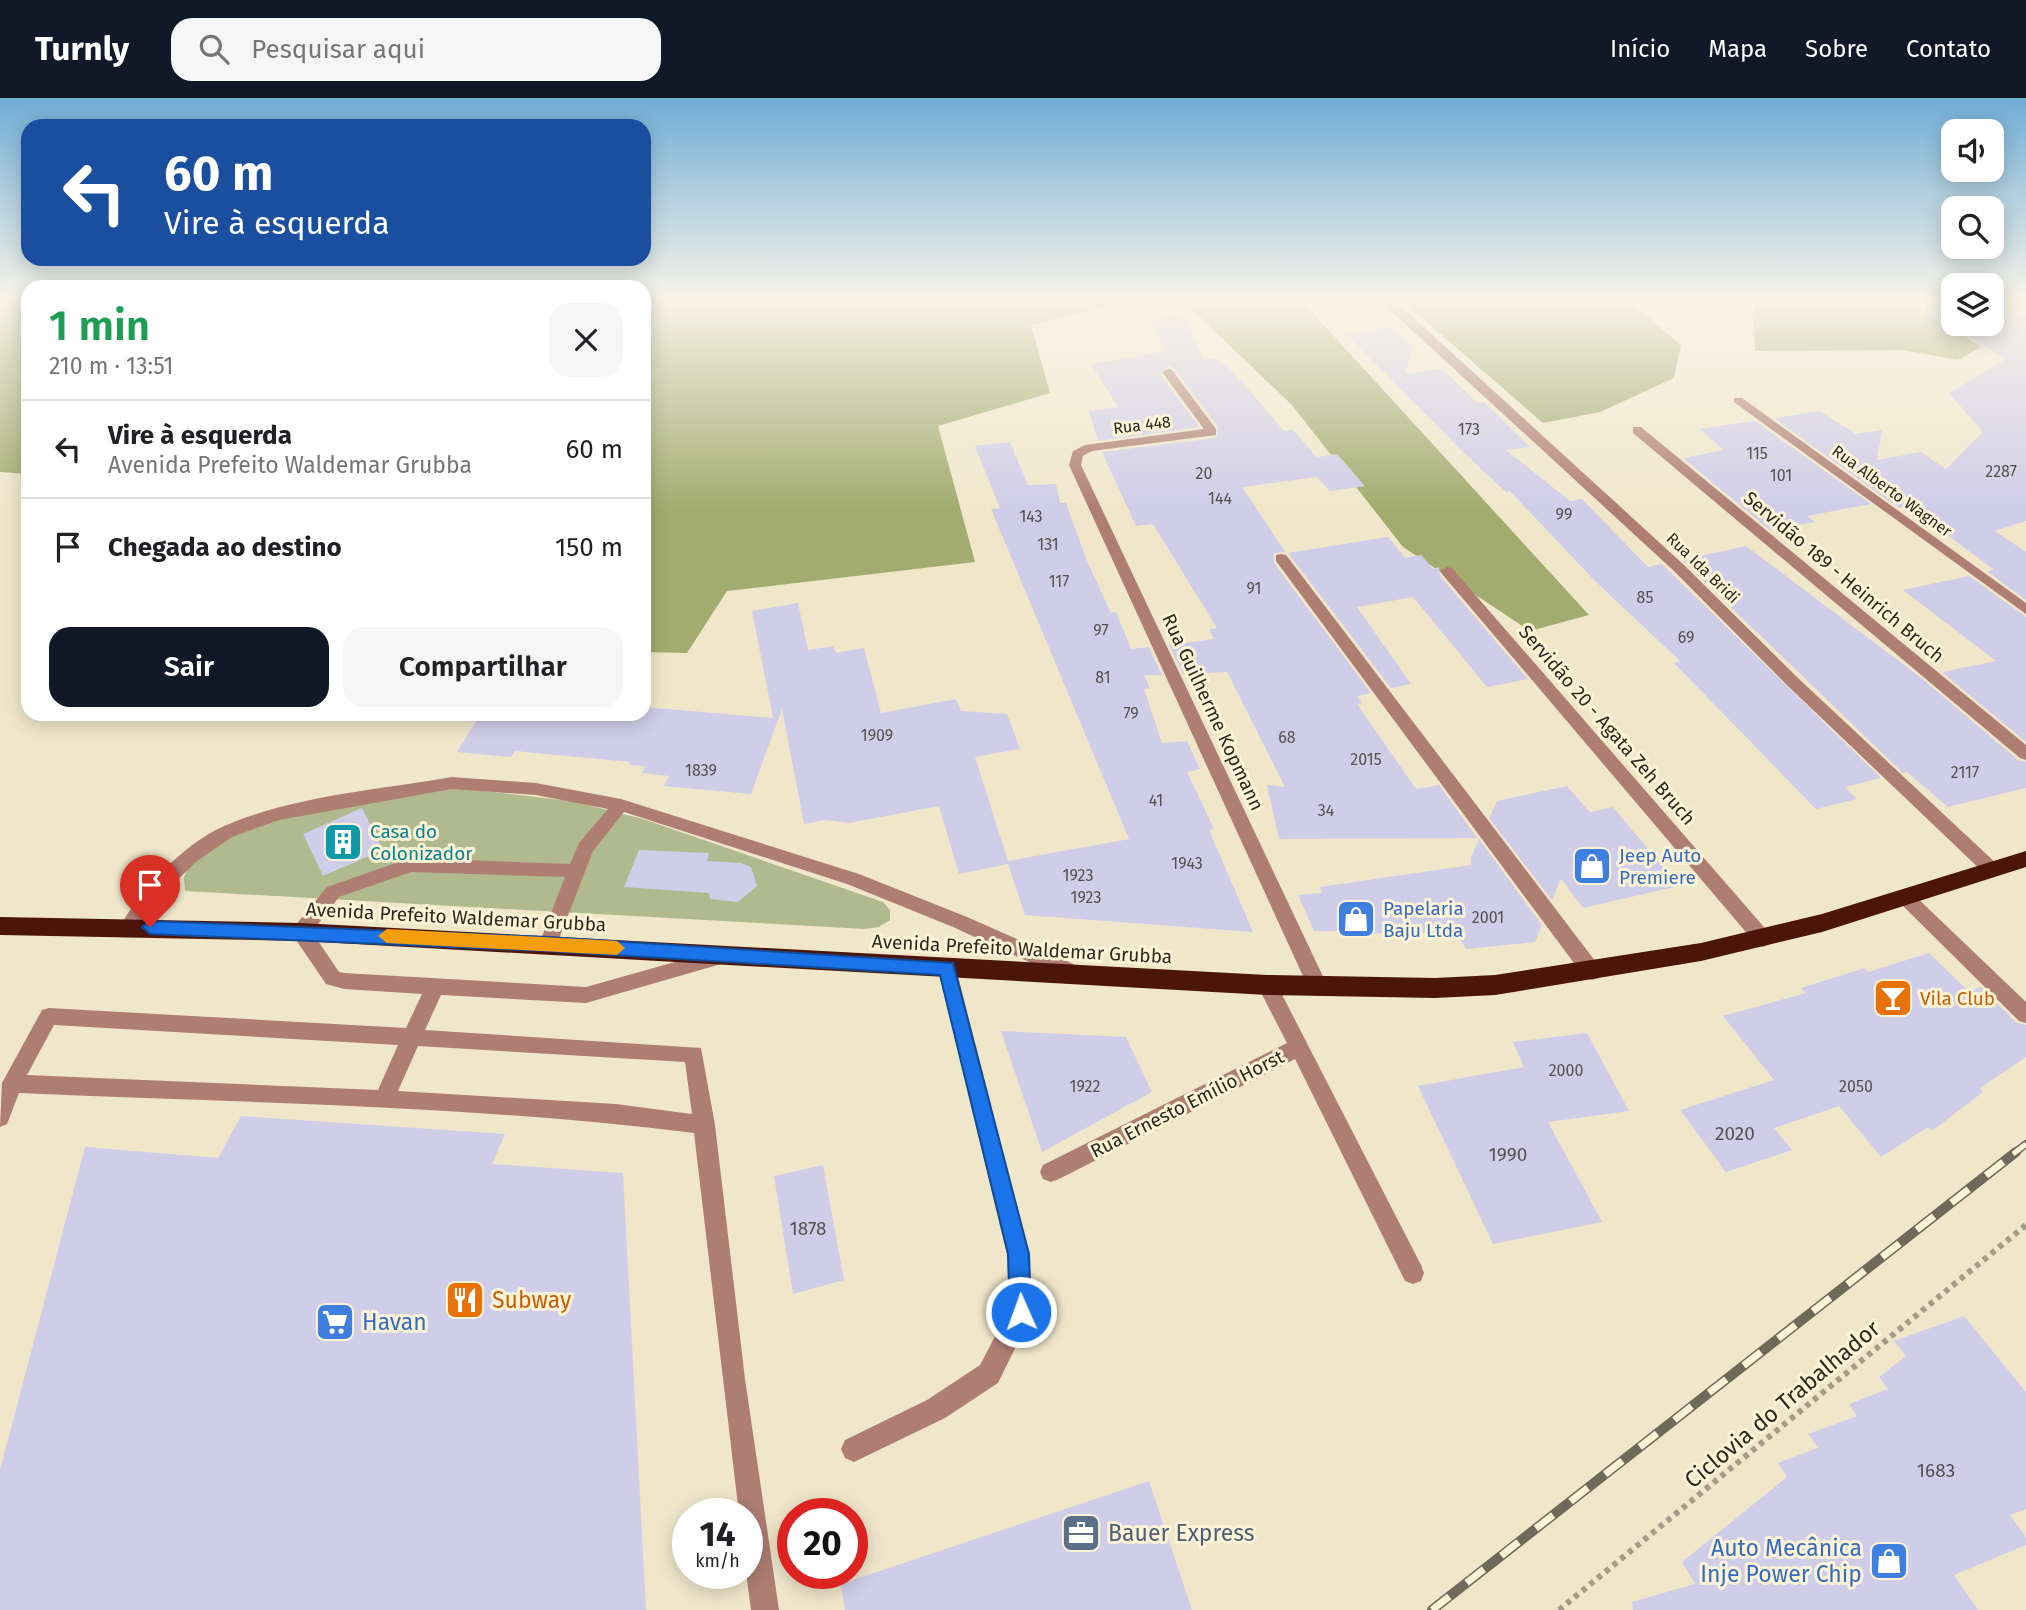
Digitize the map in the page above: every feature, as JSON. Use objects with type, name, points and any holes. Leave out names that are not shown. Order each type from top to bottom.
[{"type":"highway","name":"Avenida Prefeito Waldemar Grubba","points":[[0,926],[301,932],[1267,985],[1495,985],[1592,972],[1763,939],[1906,898],[2026,859]]},
{"type":"street","name":"Rua Ida Bridi","points":[[1464,369],[1679,568],[1794,683],[1992,870]]},
{"type":"street","name":"Rua 448","points":[[1077,454],[1089,448],[1212,432],[1168,372]]},
{"type":"street","name":"Rua Alberto Wagner","points":[[1738,400],[2026,610]]},
{"type":"street","name":"Servidão 189 - Heinrich Bruch","points":[[1637,430],[2026,754]]},
{"type":"street","name":"Rua Guilherme Kopmann","points":[[1077,454],[1075,465],[1318,987]]},
{"type":"street","points":[[1281,558],[1592,972]]},
{"type":"street","name":"Servidão 20 - Agata Zeh Bruch","points":[[1447,571],[1763,939]]},
{"type":"street","points":[[130,927],[159,887],[191,856],[226,832],[277,814],[452,783],[536,789],[621,805],[853,879],[960,922],[1079,976]]},
{"type":"street","points":[[548,944],[585,848],[621,805]]},
{"type":"street","points":[[576,871],[410,865],[333,892],[301,932],[333,978],[434,988],[586,995],[729,955]]},
{"type":"street","points":[[1906,898],[2026,1015]]},
{"type":"street","points":[[855,1450],[936,1409],[989,1374],[1021,1312],[1018,1254],[947,968]]},
{"type":"street","name":"Rua Ernesto Emílio Horst","points":[[1051,1172],[1299,1048],[1267,985]]},
{"type":"street","points":[[384,1100],[434,988]]},
{"type":"street","points":[[0,1117],[12,1083],[49,1016],[694,1054],[733,1379],[765,1610]]},
{"type":"street","points":[[1299,1048],[1413,1273]]},
{"type":"street","points":[[12,1083],[616,1114],[704,1125]]},
{"type":"path","name":"Ciclovia do Trabalhador","points":[[1559,1610],[2026,1225]]},
{"type":"green space","points":[[0,369],[21,369],[21,474],[0,472]]},
{"type":"green space","points":[[651,369],[1043,369],[1050,393],[938,426],[975,562],[727,591],[687,653],[651,652]]},
{"type":"green space","points":[[1254,369],[1364,369],[1589,615],[1530,631],[1403,547],[1292,405]]},
{"type":"green space","points":[[1480,369],[1676,369],[1674,378],[1600,412],[1543,423]]},
{"type":"green space","points":[[457,788],[571,801],[643,819],[883,902],[890,910],[890,920],[879,927],[865,929],[185,891],[184,877],[198,857],[239,832],[275,819]]},
{"type":"building","points":[[1094,369],[1166,369],[1160,374],[1199,427],[1098,441],[1089,411],[1118,407]]},
{"type":"building","points":[[1174,369],[1228,369],[1284,431],[1293,430],[1317,457],[1337,454],[1365,486],[1330,491],[1317,477],[1242,487],[1285,552],[1274,553],[1274,563],[1371,693],[1357,696],[1362,703],[1357,704],[1416,789],[1439,785],[1477,838],[1279,839],[1267,785],[1285,787],[1227,672],[1183,674],[1169,645],[1214,639],[1209,629],[1217,628],[1153,524],[1136,526],[1102,452],[1216,438],[1218,427]]},
{"type":"building","points":[[1380,369],[1407,369],[1405,374],[1442,369],[1477,403],[1484,402],[1530,447],[1506,450],[1570,501],[1582,499],[1648,567],[1662,564],[1881,778],[1845,787],[1857,799],[1816,809],[1674,663],[1680,661],[1594,580],[1510,491],[1506,492]]},
{"type":"building","points":[[1990,369],[2026,369],[2026,521],[1995,531],[2026,552],[2026,600],[1987,571],[1994,570],[1909,506],[1901,508],[1889,501],[1774,418],[1820,411],[1856,434],[1882,430],[1877,460],[1921,452],[1946,469],[1983,432],[1949,393]]},
{"type":"building","points":[[1755,421],[1871,504],[1807,516],[1815,522],[1770,530],[1683,458],[1724,450],[1699,429]]},
{"type":"building","points":[[1010,442],[1028,485],[1056,484],[1060,503],[1066,503],[1087,561],[1111,613],[1116,612],[1131,649],[1149,647],[1162,675],[1144,675],[1150,688],[1144,689],[1162,743],[1187,741],[1200,769],[1187,772],[1214,829],[1209,830],[1253,932],[1025,915],[1008,864],[959,874],[939,806],[849,823],[826,820],[804,824],[782,709],[751,794],[664,786],[669,776],[642,773],[645,766],[628,765],[630,762],[515,751],[511,757],[457,752],[477,721],[651,721],[651,708],[773,718],[752,611],[798,603],[808,650],[833,646],[836,653],[864,648],[881,713],[956,699],[961,711],[1007,714],[1020,749],[975,757],[1008,861],[1129,839],[991,509],[1000,508],[975,446]]},
{"type":"building","points":[[1388,537],[1405,558],[1421,555],[1433,569],[1439,567],[1440,576],[1528,679],[1487,687],[1413,597],[1357,607],[1411,684],[1391,688],[1288,553]]},
{"type":"building","points":[[1746,546],[1920,677],[2018,760],[2026,762],[2026,788],[1948,807],[1907,772],[1903,773],[1682,560]]},
{"type":"building","points":[[1969,576],[2026,617],[2026,742],[1942,672],[1996,661],[1903,590]]},
{"type":"building","name":"Jeep Auto Premiere","points":[[1567,786],[1590,812],[1613,807],[1679,886],[1583,908],[1561,879],[1552,900],[1489,818],[1497,801]]},
{"type":"building","name":"Casa do Colonizador","points":[[362,808],[383,850],[323,876],[303,834]]},
{"type":"building","points":[[1479,839],[1542,925],[1535,942],[1466,949],[1456,932],[1341,934],[1340,931],[1314,931],[1298,895],[1322,893],[1320,887],[1471,865]]},
{"type":"building","points":[[639,850],[709,853],[707,861],[741,863],[751,867],[757,886],[738,902],[710,899],[709,893],[624,887]]},
{"type":"building","points":[[1929,953],[1968,991],[1981,987],[2017,1023],[2026,1025],[2026,1057],[1980,1088],[1983,1092],[1932,1131],[1928,1127],[1881,1157],[1839,1106],[1774,1128],[1792,1150],[1726,1172],[1680,1110],[1774,1080],[1723,1016],[1806,993],[1801,988],[1865,968],[1868,972]]},
{"type":"building","points":[[1001,1031],[1126,1037],[1152,1092],[1042,1152]]},
{"type":"building","points":[[1587,1033],[1629,1111],[1548,1122],[1602,1222],[1493,1244],[1418,1086],[1524,1067],[1513,1042]]},
{"type":"building","name":"Havan","points":[[241,1116],[505,1134],[492,1164],[623,1173],[646,1610],[0,1610],[0,1470],[85,1147],[218,1158]]},
{"type":"building","points":[[823,1165],[844,1280],[793,1294],[774,1176]]},
{"type":"building","points":[[1964,1316],[2026,1392],[2026,1509],[2010,1515],[2026,1537],[2026,1545],[1954,1575],[1978,1610],[1633,1610],[1632,1602],[1695,1584],[1682,1562],[1787,1477],[1778,1463],[1818,1448],[1808,1434],[1857,1416],[1849,1404],[1888,1389],[1879,1377],[1906,1356],[1894,1341]]},
{"type":"building","name":"Bauer Express","points":[[1149,1481],[1192,1610],[845,1610],[842,1589],[868,1589],[868,1575]]},
{"type":"railway","points":[[2013,1154],[2026,1144]]},
{"type":"railway","points":[[1432,1610],[2016,1152]]},
{"type":"slow traffic","points":[[387,936],[617,948]]},
{"type":"place","name":"Casa do Colonizador","points":[[343,842]]},
{"type":"place","name":"Jeep Auto Premiere","points":[[1592,866]]},
{"type":"place","name":"Papelaria Baju Ltda","points":[[1356,919]]},
{"type":"place","name":"Vila Club","points":[[1893,998]]},
{"type":"place","name":"Subway","points":[[465,1300]]},
{"type":"place","name":"Havan","points":[[335,1322]]},
{"type":"place","name":"Bauer Express","points":[[1081,1533]]},
{"type":"place","name":"Auto Mecânica Inje Power Chip","points":[[1889,1561]]},
{"type":"route","points":[[150,927],[548,944],[947,968],[1018,1254],[1021,1312]]}]
